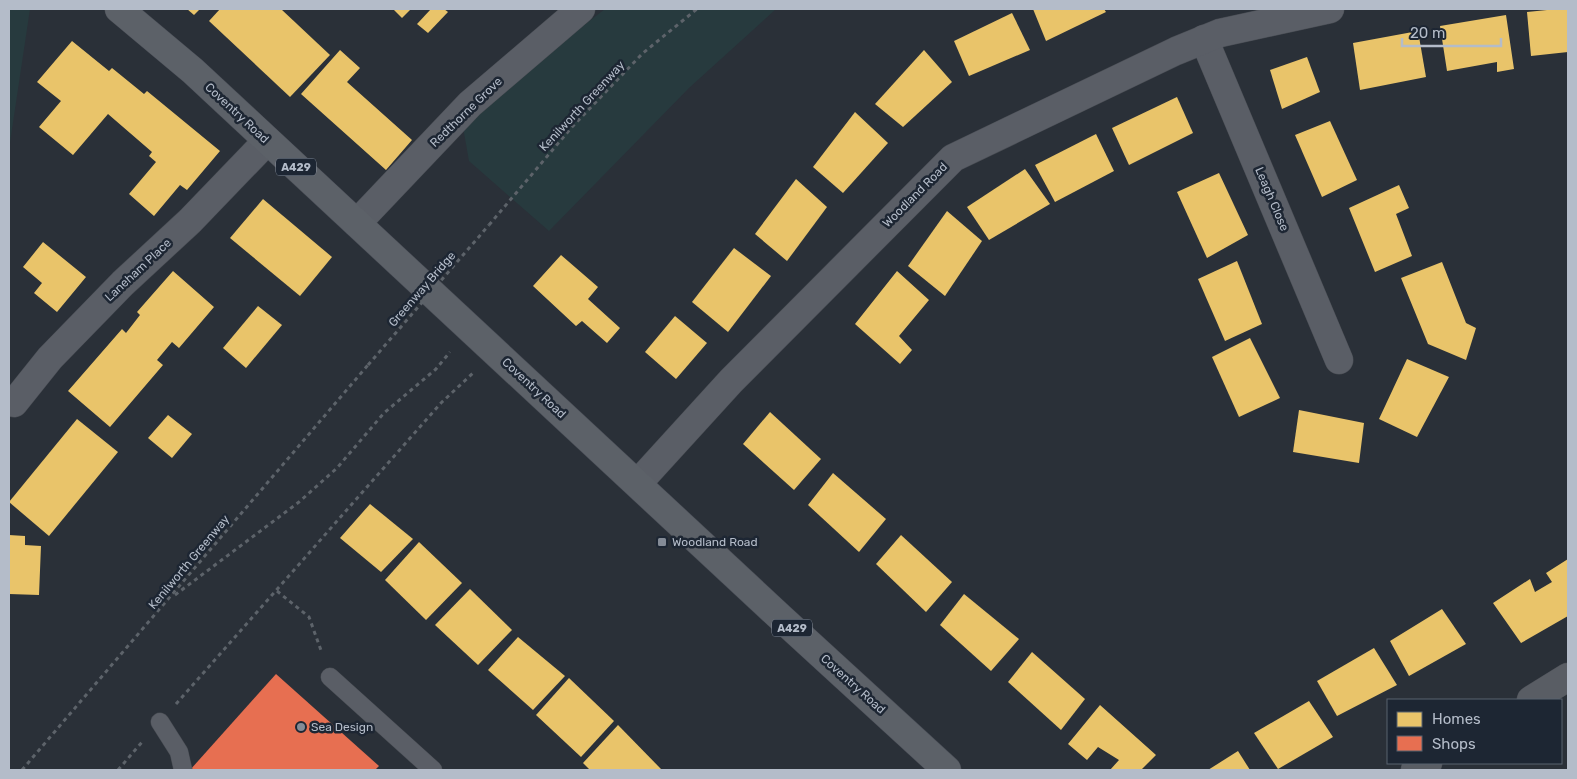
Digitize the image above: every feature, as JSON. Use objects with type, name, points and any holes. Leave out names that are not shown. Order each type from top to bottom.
[{"type":"main road","name":"Coventry Road","points":[[118,9],[193,71],[469,329],[494,350],[947,770]]},
{"type":"street","name":"Redthorne Grove","points":[[357,223],[470,104],[581,9]]},
{"type":"street","name":"Woodland Road","points":[[638,483],[732,381],[953,158],[1151,62],[1204,39],[1220,33],[1330,9]]},
{"type":"street","name":"Leagh Close","points":[[1204,39],[1339,360]]},
{"type":"street","name":"Laneham Place","points":[[14,403],[50,358],[123,283],[196,215],[267,141]]},
{"type":"street","points":[[1533,699],[1568,678]]},
{"type":"street","points":[[1415,770],[1426,764]]},
{"type":"lane","points":[[330,677],[434,770]]},
{"type":"lane","points":[[160,722],[179,752],[183,770]]},
{"type":"path","name":"Kenilworth Greenway","points":[[489,225],[572,127],[643,53],[697,9]]},
{"type":"path","name":"Greenway Bridge","points":[[368,365],[489,225]]},
{"type":"path","points":[[170,598],[299,502],[337,468],[384,413],[436,369],[469,329]]},
{"type":"path","points":[[118,770],[441,403],[494,350]]},
{"type":"path","name":"Kenilworth Greenway","points":[[22,770],[368,365]]},
{"type":"path","points":[[277,591],[309,617],[330,677]]},
{"type":"green space","points":[[9,9],[30,9],[9,149]]},
{"type":"green space","points":[[605,9],[776,9],[689,88],[549,231],[469,161],[463,127],[566,39]]},
{"type":"building: Homes","points":[[187,9],[200,9],[194,15]]},
{"type":"building: Homes","points":[[220,9],[281,9],[330,55],[290,97],[209,21]]},
{"type":"building: Homes","points":[[393,9],[411,9],[402,18]]},
{"type":"building: Homes","points":[[431,9],[444,9],[448,12],[428,33],[417,24]]},
{"type":"building: Homes","points":[[1033,9],[1104,9],[1106,12],[1046,41]]},
{"type":"building: Homes","points":[[1568,9],[1568,52],[1531,56],[1527,12]]},
{"type":"building: Homes","points":[[1012,13],[1030,50],[969,76],[954,41]]},
{"type":"building: Homes","points":[[1506,15],[1514,69],[1497,72],[1497,62],[1447,71],[1440,26]]},
{"type":"building: Homes","points":[[1418,31],[1426,77],[1360,90],[1353,43]]},
{"type":"building: Homes","points":[[72,41],[109,71],[112,68],[144,94],[147,91],[220,151],[187,190],[180,185],[154,216],[129,194],[156,162],[149,156],[152,152],[108,114],[73,155],[39,127],[61,101],[37,82]]},
{"type":"building: Homes","points":[[340,50],[360,68],[347,82],[412,140],[386,170],[301,94]]},
{"type":"building: Homes","points":[[924,50],[952,82],[903,127],[875,104]]},
{"type":"building: Homes","points":[[1307,57],[1320,92],[1282,109],[1270,70]]},
{"type":"building: Homes","points":[[1177,97],[1193,133],[1129,165],[1112,128]]},
{"type":"building: Homes","points":[[855,112],[888,143],[843,193],[813,167]]},
{"type":"building: Homes","points":[[1330,121],[1357,180],[1322,197],[1295,135]]},
{"type":"building: Homes","points":[[1096,134],[1114,171],[1055,202],[1035,165]]},
{"type":"building: Homes","points":[[1025,169],[1050,204],[989,240],[967,207]]},
{"type":"building: Homes","points":[[1219,173],[1248,235],[1207,258],[1177,192]]},
{"type":"building: Homes","points":[[796,179],[827,207],[787,261],[755,234]]},
{"type":"building: Homes","points":[[1399,185],[1409,208],[1396,214],[1412,256],[1375,272],[1349,208]]},
{"type":"building: Homes","points":[[263,199],[332,257],[300,296],[230,238]]},
{"type":"building: Homes","points":[[947,211],[982,241],[945,296],[908,266]]},
{"type":"building: Homes","points":[[43,242],[86,277],[57,312],[34,293],[42,283],[23,267]]},
{"type":"building: Homes","points":[[734,248],[771,276],[728,332],[692,302]]},
{"type":"building: Homes","points":[[561,255],[598,287],[588,299],[620,328],[607,343],[582,321],[576,326],[533,286]]},
{"type":"building: Homes","points":[[1237,261],[1262,324],[1225,341],[1198,279]]},
{"type":"building: Homes","points":[[1442,262],[1466,323],[1476,328],[1466,360],[1428,344],[1401,278]]},
{"type":"building: Homes","points":[[173,271],[214,307],[179,348],[172,342],[157,360],[163,365],[110,427],[68,391],[122,329],[126,333],[140,315],[137,312]]},
{"type":"building: Homes","points":[[897,271],[929,300],[899,336],[912,350],[900,364],[855,324]]},
{"type":"building: Homes","points":[[258,306],[282,325],[246,368],[223,348]]},
{"type":"building: Homes","points":[[675,316],[707,343],[676,379],[645,352]]},
{"type":"building: Homes","points":[[1250,338],[1280,398],[1239,417],[1212,357]]},
{"type":"building: Homes","points":[[1407,359],[1449,377],[1417,437],[1379,419]]},
{"type":"building: Homes","points":[[1299,410],[1364,423],[1359,463],[1293,452]]},
{"type":"building: Homes","points":[[770,412],[821,459],[794,490],[743,444]]},
{"type":"building: Homes","points":[[168,415],[192,434],[172,458],[148,438]]},
{"type":"building: Homes","points":[[77,419],[118,452],[49,536],[9,502]]},
{"type":"building: Homes","points":[[833,473],[886,519],[859,552],[808,505]]},
{"type":"building: Homes","points":[[370,504],[413,539],[381,572],[340,538]]},
{"type":"building: Homes","points":[[9,535],[25,536],[25,545],[41,546],[39,595],[9,594]]},
{"type":"building: Homes","points":[[901,535],[952,582],[926,612],[876,564]]},
{"type":"building: Homes","points":[[419,542],[462,583],[426,620],[385,580]]},
{"type":"building: Homes","points":[[1568,559],[1568,616],[1521,643],[1493,603],[1530,579],[1535,592],[1552,582],[1546,573]]},
{"type":"building: Homes","points":[[470,589],[512,630],[478,665],[435,625]]},
{"type":"building: Homes","points":[[964,594],[1019,639],[991,671],[940,625]]},
{"type":"building: Homes","points":[[1442,609],[1466,644],[1409,676],[1390,641]]},
{"type":"building: Homes","points":[[518,637],[565,676],[533,710],[488,670]]},
{"type":"building: Homes","points":[[1374,648],[1397,685],[1337,716],[1317,681]]},
{"type":"building: Homes","points":[[1032,652],[1085,699],[1061,730],[1008,682]]},
{"type":"building: Homes","points":[[569,678],[614,721],[581,757],[536,715]]},
{"type":"building: Homes","points":[[1309,701],[1333,737],[1278,769],[1254,733]]},
{"type":"building: Homes","points":[[1100,705],[1156,755],[1141,770],[1110,770],[1119,760],[1098,747],[1087,760],[1068,744]]},
{"type":"building: Homes","points":[[618,725],[661,769],[590,770],[583,763]]},
{"type":"building: Homes","points":[[1238,751],[1250,770],[1208,770]]},
{"type":"building: Shops","points":[[276,674],[379,766],[375,770],[190,770]]},
{"type":"place","name":"Woodland Road","points":[[662,542]]},
{"type":"place","name":"Sea Design","points":[[301,727]]}]
